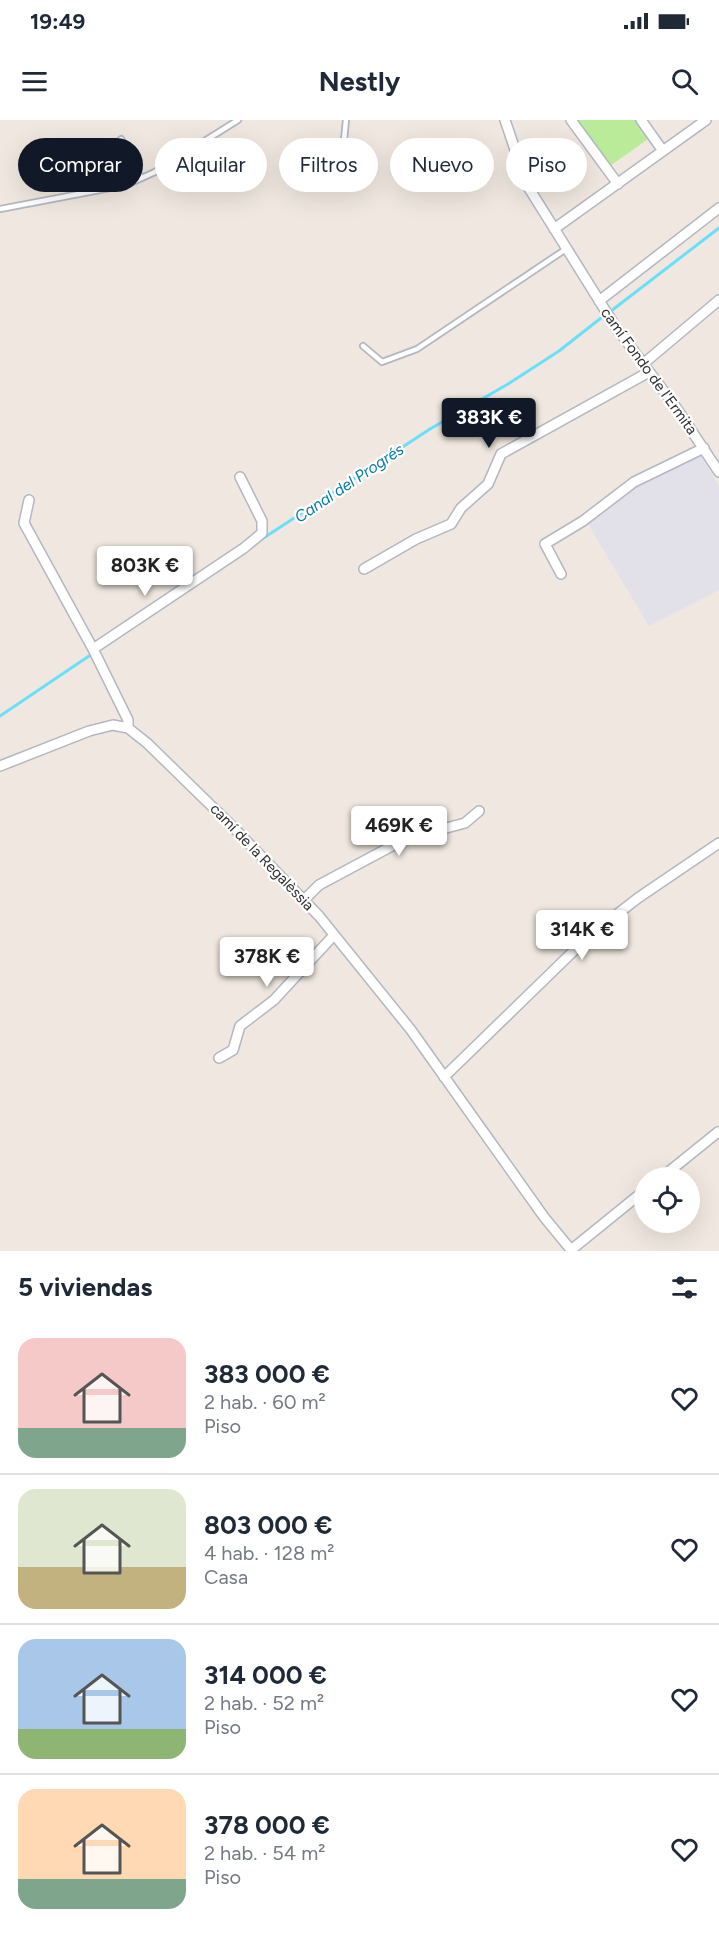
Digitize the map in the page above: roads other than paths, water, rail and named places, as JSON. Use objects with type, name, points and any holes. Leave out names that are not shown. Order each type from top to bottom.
[{"type":"street","name":"camí Fondo de l'Ermita","points":[[505,120],[527,185],[615,326],[719,472]]},
{"type":"street","points":[[571,120],[618,184]]},
{"type":"street","points":[[641,120],[663,151]]},
{"type":"street","points":[[554,229],[706,120]]},
{"type":"street","points":[[599,301],[719,208]]},
{"type":"street","points":[[364,569],[416,539],[451,524],[460,508],[488,484],[501,454],[646,368],[719,300]]},
{"type":"street","points":[[561,574],[545,544],[582,521],[634,482],[704,448]]},
{"type":"street","points":[[93,649],[244,548],[262,533],[262,521],[240,477]]},
{"type":"street","points":[[0,766],[89,731],[113,724],[128,728],[128,720],[93,649],[24,523],[29,500]]},
{"type":"street","name":"camí de la Regalèssia","points":[[128,728],[147,743],[231,825],[304,900],[411,1030],[544,1217],[571,1250]]},
{"type":"street","points":[[304,900],[319,885],[405,839],[465,823],[479,811]]},
{"type":"street","points":[[444,1077],[589,936],[638,898],[719,843]]},
{"type":"street","points":[[219,1058],[233,1050],[240,1026],[274,1000],[334,936]]},
{"type":"street","points":[[675,1167],[719,1133]]},
{"type":"street","points":[[571,1250],[634,1199]]},
{"type":"lane","points":[[143,177],[199,146],[238,120]]},
{"type":"lane","points":[[344,138],[346,120]]},
{"type":"lane","points":[[0,209],[89,192]]},
{"type":"lane","points":[[363,346],[382,362],[417,349],[566,249]]},
{"type":"waterway","name":"Canal del Progrés","points":[[611,311],[719,228]]},
{"type":"waterway","name":"Canal del Progrés","points":[[256,543],[430,429],[508,384],[559,351],[601,318]]},
{"type":"waterway","name":"Canal del Progrés","points":[[0,716],[89,656]]}]
